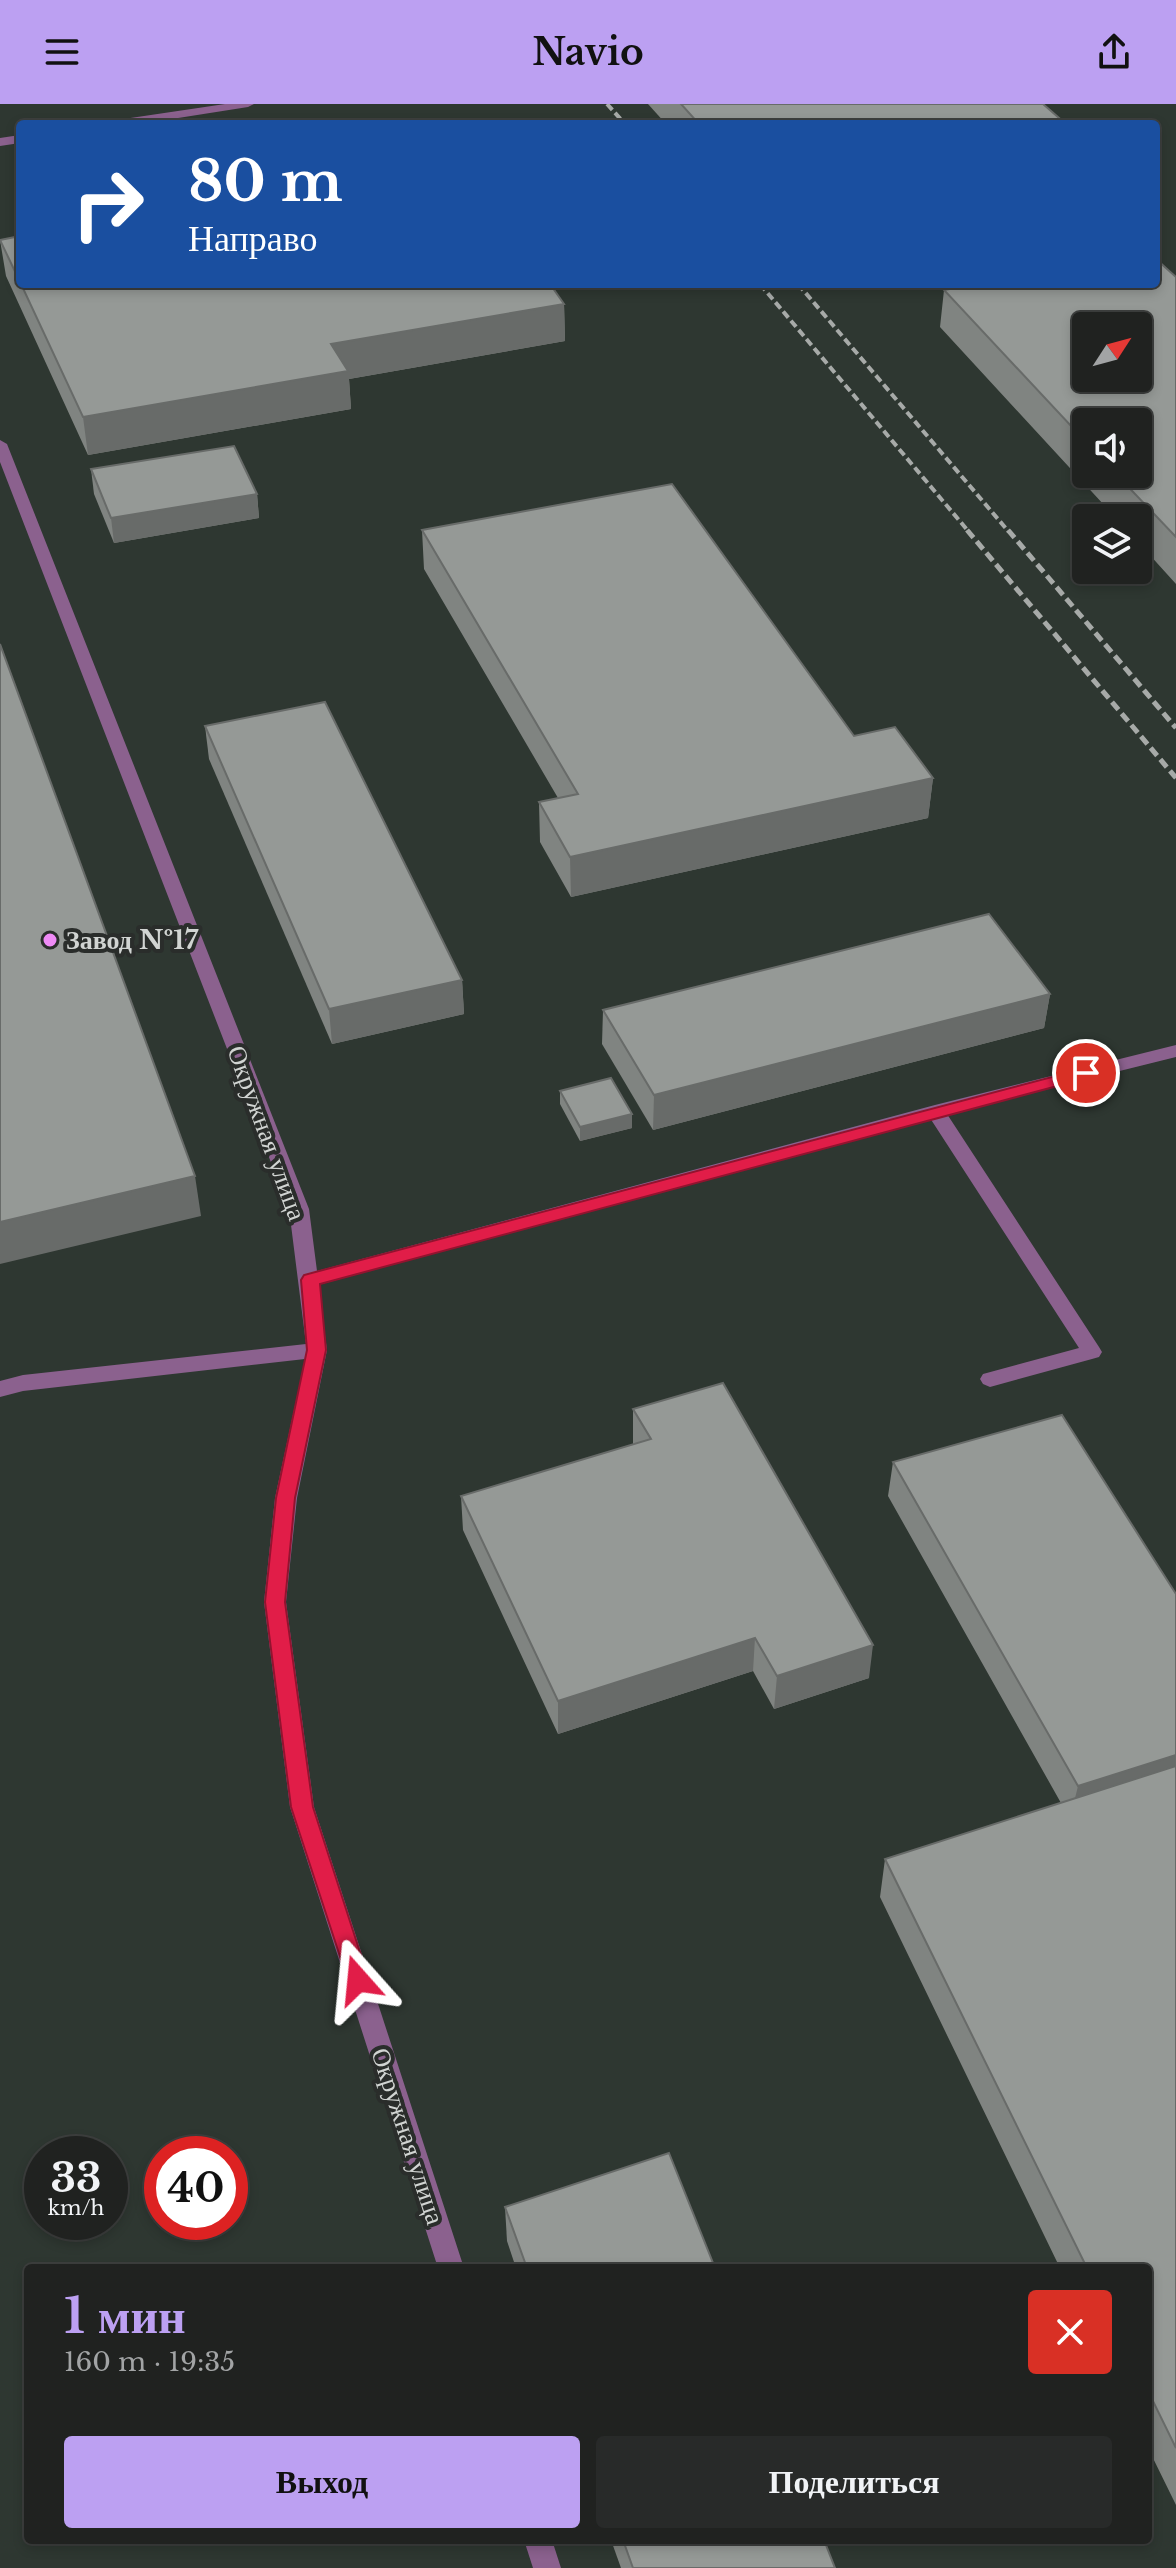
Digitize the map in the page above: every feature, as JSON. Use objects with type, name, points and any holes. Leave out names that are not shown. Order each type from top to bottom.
[{"type":"street","points":[[143,120],[248,104]]},
{"type":"street","name":"Окружная улица","points":[[0,444],[299,1209],[317,1350],[286,1498],[275,1602],[302,1807],[450,2264]]},
{"type":"street","points":[[310,1280],[935,1111],[1176,1051]]},
{"type":"street","points":[[935,1111],[1092,1352],[990,1379]]},
{"type":"street","points":[[0,1389],[23,1383],[317,1350]]},
{"type":"street","points":[[539,2544],[547,2568]]},
{"type":"shaded area","points":[[0,104],[1176,104],[1176,2568],[0,2568]]},
{"type":"building","points":[[681,104],[1043,104],[1061,120],[695,120]]},
{"type":"building","points":[[16,237],[16,274],[0,240]]},
{"type":"building","points":[[1160,263],[1176,277],[1176,537],[1152,512],[1152,504],[1145,504],[1129,488],[1152,488],[1152,408],[1072,408],[1072,427],[944,290],[1160,288]]},
{"type":"building","points":[[23,288],[553,288],[564,304],[331,344],[348,371],[83,417]]},
{"type":"building","points":[[234,446],[257,494],[111,518],[91,469]]},
{"type":"building","points":[[672,484],[854,736],[895,727],[933,778],[570,857],[539,802],[578,794],[422,530]]},
{"type":"building","name":"Завод №17","points":[[0,644],[195,1176],[0,1222]]},
{"type":"building","points":[[325,702],[462,980],[329,1009],[205,726]]},
{"type":"building","points":[[989,914],[1050,994],[654,1095],[603,1010]]},
{"type":"building","points":[[611,1078],[632,1114],[580,1127],[560,1091]]},
{"type":"building","points":[[723,1383],[873,1645],[777,1676],[755,1638],[558,1701],[461,1496],[651,1439],[633,1409]]},
{"type":"building","points":[[1062,1415],[1176,1594],[1176,1755],[1078,1786],[893,1462]]},
{"type":"building","points":[[1176,1766],[1176,2448],[1152,2399],[1152,2264],[1085,2264],[885,1859]]},
{"type":"building","points":[[669,2153],[713,2264],[526,2264],[505,2207]]},
{"type":"building","points":[[624,2544],[826,2544],[835,2568],[633,2568]]},
{"type":"railway","points":[[607,104],[621,120]]},
{"type":"railway","points":[[763,288],[969,532]]},
{"type":"railway","points":[[801,288],[1009,532]]},
{"type":"railway","points":[[967,530],[1176,778]]},
{"type":"railway","points":[[1008,530],[1176,728]]},
{"type":"place","name":"Завод №17","points":[[50,940]]},
{"type":"route","points":[[358,1980],[302,1807],[275,1602],[286,1498],[317,1350],[310,1280],[1086,1073]]}]
